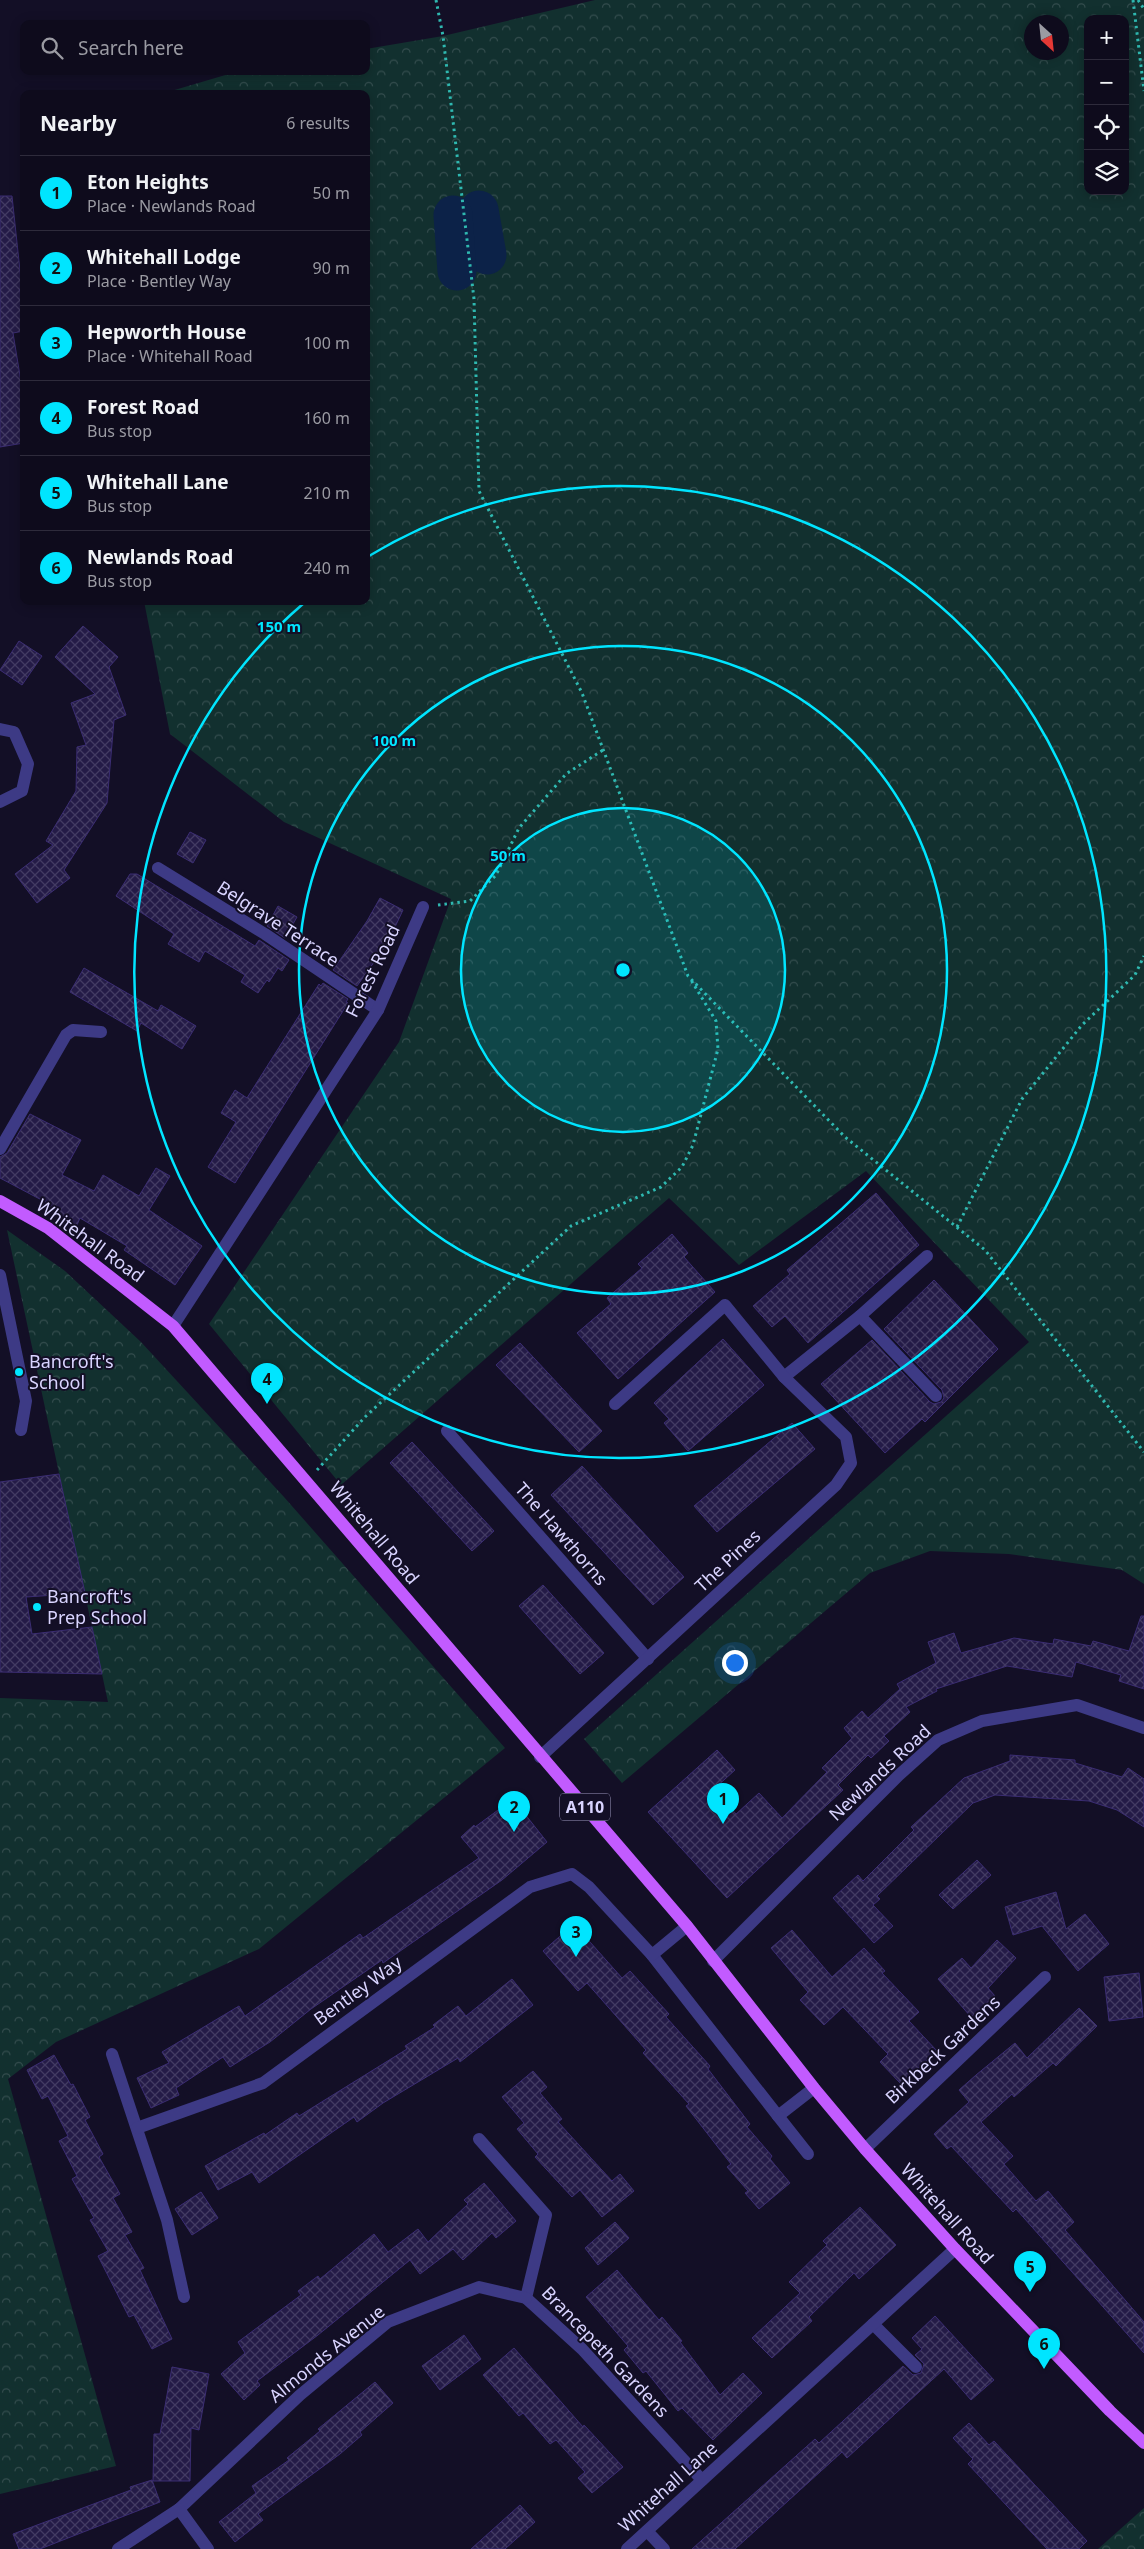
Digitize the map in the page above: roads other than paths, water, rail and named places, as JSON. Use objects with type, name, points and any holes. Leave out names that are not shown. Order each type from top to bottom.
[{"type":"main road","name":"Whitehall Road","points":[[0,1201],[48,1228],[173,1326],[540,1757],[687,1926],[814,2088],[865,2149],[955,2249],[1110,2411],[1144,2443]]},
{"type":"street","points":[[0,729],[14,732],[28,764],[22,791],[0,802]]},
{"type":"street","name":"Belgrave Terrace","points":[[158,868],[265,934],[378,1010]]},
{"type":"street","name":"Forest Road","points":[[173,1326],[378,1010],[423,908]]},
{"type":"street","points":[[0,1149],[66,1035],[73,1030],[101,1032]]},
{"type":"street","points":[[784,1377],[860,1316],[927,1256]]},
{"type":"street","points":[[0,1275],[26,1401],[21,1430]]},
{"type":"street","name":"The Pines","points":[[540,1757],[836,1485],[850,1463],[846,1437],[784,1377],[725,1305],[615,1404]]},
{"type":"street","points":[[860,1316],[936,1396]]},
{"type":"street","name":"The Hawthorns","points":[[447,1431],[648,1659]]},
{"type":"street","name":"Newlands Road","points":[[713,1961],[893,1782],[938,1740],[982,1721],[1077,1705],[1144,1728]]},
{"type":"street","name":"Bentley Way","points":[[137,2128],[263,2083],[530,1887],[572,1874],[589,1887],[652,1955]]},
{"type":"street","points":[[687,1926],[652,1955],[808,2154]]},
{"type":"street","name":"Birkbeck Gardens","points":[[865,2149],[1045,1977]]},
{"type":"street","points":[[112,2054],[166,2220],[184,2297]]},
{"type":"street","points":[[778,2116],[814,2088]]},
{"type":"street","name":"Brancepeth Gardens","points":[[479,2139],[546,2215],[526,2298],[582,2349],[702,2480]]},
{"type":"street","name":"Whitehall Lane","points":[[627,2549],[955,2249]]},
{"type":"street","name":"Almonds Avenue","points":[[118,2549],[179,2509],[300,2395],[388,2322],[480,2288],[526,2298]]},
{"type":"street","points":[[873,2324],[916,2367]]},
{"type":"street","points":[[179,2509],[208,2549]]},
{"type":"street","points":[[647,2531],[664,2549]]},
{"type":"waterway","points":[[479,210],[487,255]]},
{"type":"waterway","points":[[453,215],[457,271]]},
{"type":"place","name":"Bancroft's School","points":[[19,1372]]},
{"type":"place","name":"Forest Road","points":[[267,1404]]},
{"type":"place","name":"Bancroft's Prep School","points":[[37,1607]]},
{"type":"place","name":"Eton Heights","points":[[723,1824]]},
{"type":"place","name":"Whitehall Lodge","points":[[514,1832]]},
{"type":"place","name":"Hepworth House","points":[[576,1957]]},
{"type":"place","name":"Whitehall Lane","points":[[1030,2292]]},
{"type":"place","name":"Newlands Road","points":[[1044,2369]]}]
